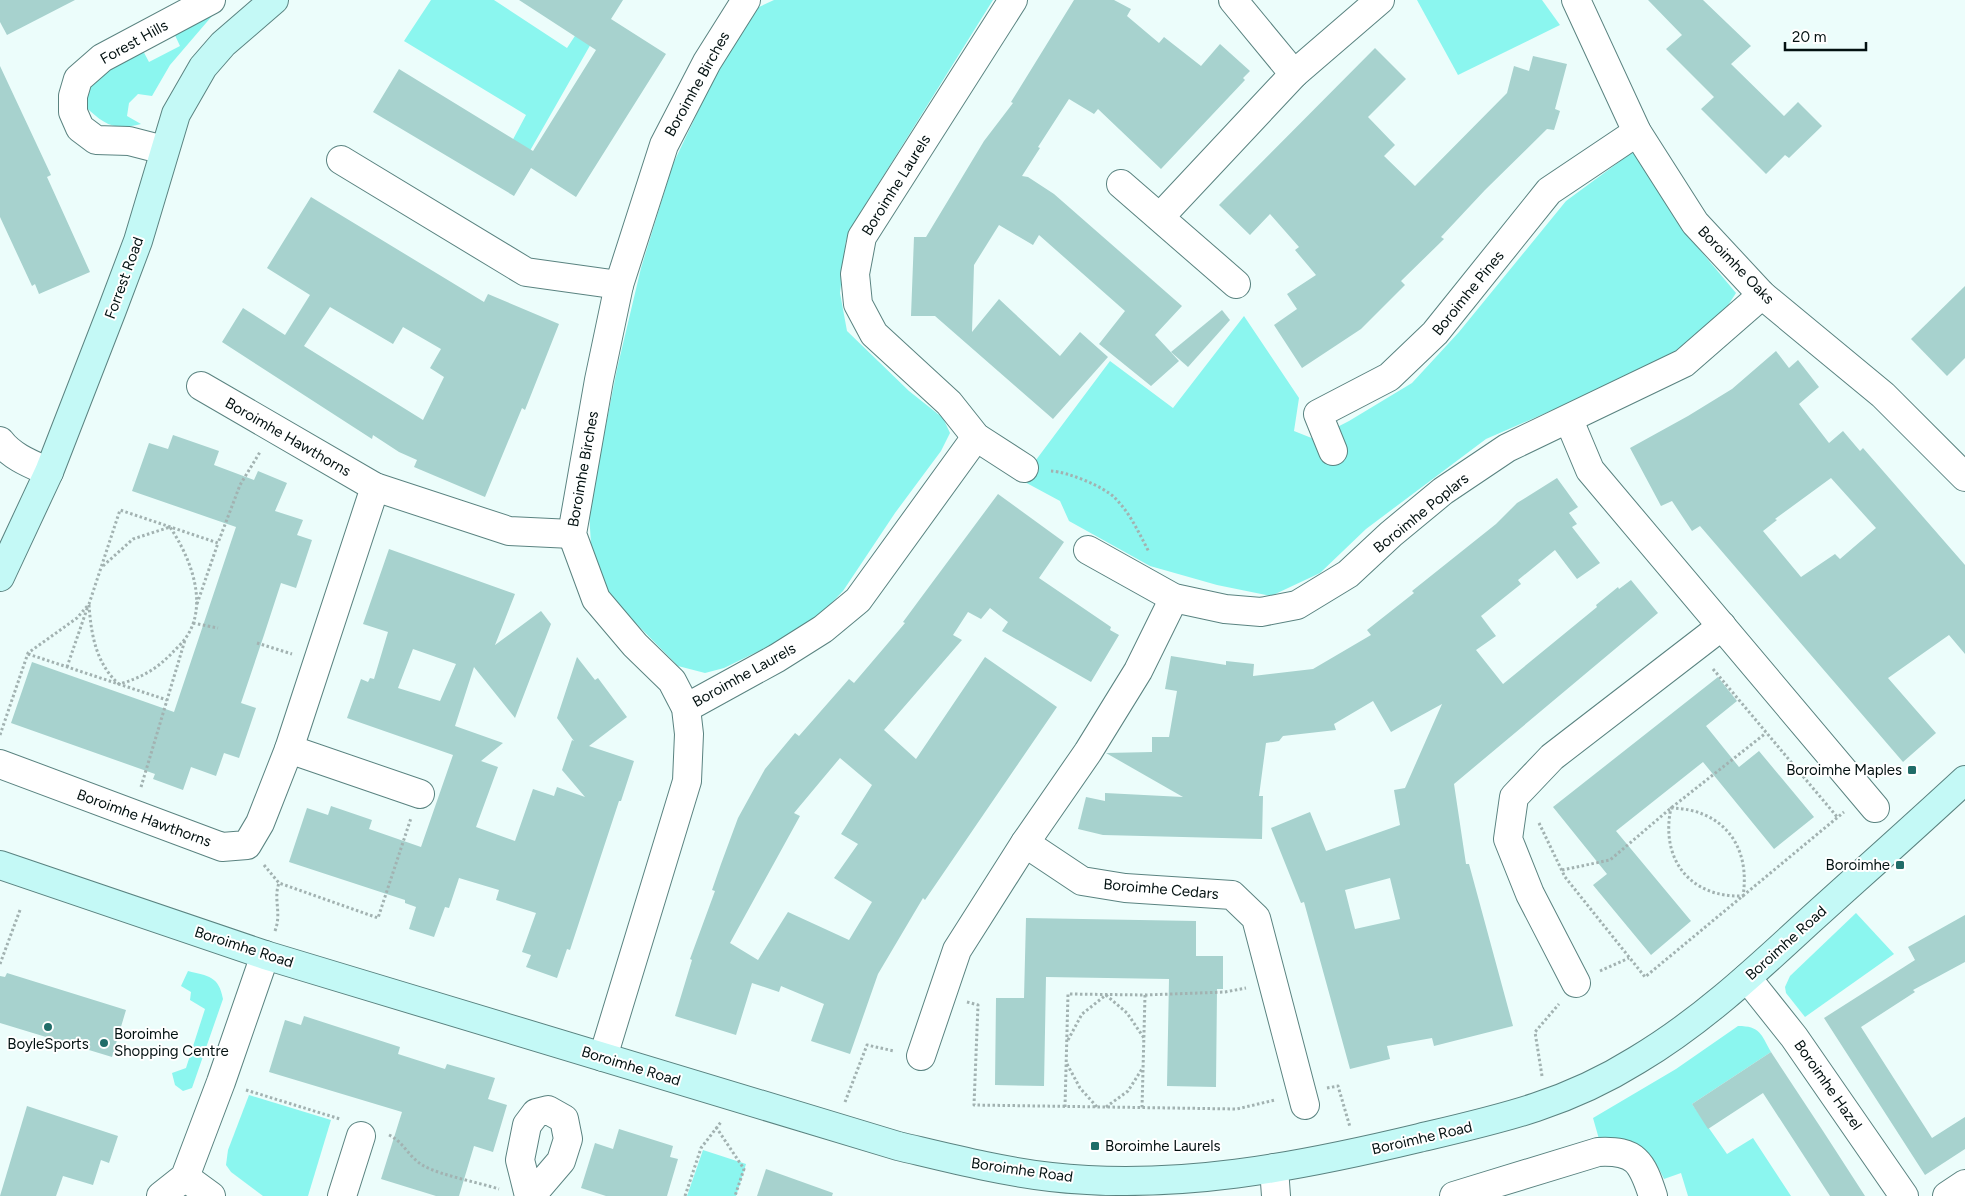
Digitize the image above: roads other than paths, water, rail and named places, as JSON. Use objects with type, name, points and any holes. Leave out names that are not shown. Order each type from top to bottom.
[{"type":"street","name":"Forest Hills","points":[[164,150],[129,141],[96,140],[80,128],[73,112],[75,87],[78,79],[102,58],[211,0]]},
{"type":"street","name":"Forrest Road","points":[[0,577],[49,472],[134,249],[176,114],[203,68],[223,44],[274,0]]},
{"type":"street","name":"Boroimhe Birches","points":[[686,708],[672,681],[635,645],[596,599],[572,534],[598,380],[619,285],[664,145],[706,62],[745,0]]},
{"type":"street","name":"Boroimhe Laurels","points":[[1013,0],[862,237],[855,274],[858,304],[874,334],[949,403],[976,437],[1024,468]]},
{"type":"street","points":[[1233,0],[1294,74]]},
{"type":"street","points":[[1160,217],[1294,74],[1380,0]]},
{"type":"street","name":"Boroimhe Oaks","points":[[1576,0],[1637,132],[1695,223],[1762,294],[1883,395],[1961,465]]},
{"type":"street","name":"Boroimhe Pines","points":[[1333,451],[1318,414],[1389,377],[1436,334],[1549,191],[1637,132]]},
{"type":"street","points":[[341,160],[526,272],[619,285]]},
{"type":"street","points":[[1121,184],[1236,284]]},
{"type":"street","name":"Boroimhe Poplars","points":[[1088,550],[1174,598],[1224,609],[1261,612],[1297,606],[1348,574],[1391,534],[1444,491],[1507,448],[1569,420],[1684,362],[1762,294]]},
{"type":"street","name":"Boroimhe Hawthorns","points":[[201,386],[375,487],[509,531],[572,534]]},
{"type":"street","points":[[1569,420],[1590,470],[1870,802]]},
{"type":"street","name":"Boroimhe Laurels","points":[[603,1057],[687,781],[689,734],[686,708],[777,658],[823,629],[858,600],[976,437]]},
{"type":"street","points":[[0,441],[6,449],[20,458],[49,472]]},
{"type":"street","points":[[375,487],[289,749],[420,794]]},
{"type":"street","points":[[921,1056],[957,950],[1025,843],[1088,752],[1138,671],[1174,598]]},
{"type":"street","points":[[1576,983],[1530,894],[1508,839],[1514,797],[1552,758],[1722,626]]},
{"type":"street","name":"Boroimhe Hawthorns","points":[[0,764],[222,847],[247,845],[260,823],[289,749]]},
{"type":"street","name":"Boroimhe Road","points":[[0,865],[265,955],[835,1129],[974,1164],[1052,1177],[1148,1181],[1221,1177],[1358,1152],[1517,1115],[1591,1087],[1638,1060],[1694,1023],[1747,978],[1965,780]]},
{"type":"street","name":"Boroimhe Cedars","points":[[1025,843],[1082,881],[1125,888],[1232,895],[1256,918],[1304,1099]]},
{"type":"street","points":[[161,1196],[185,1177],[221,1082],[265,955]]},
{"type":"street","name":"Boroimhe Hazel","points":[[1747,978],[1794,1037],[1904,1196]]},
{"type":"street","points":[[342,1196],[361,1136]]},
{"type":"street","points":[[1454,1196],[1598,1152],[1618,1151],[1637,1161],[1647,1177],[1653,1196]]},
{"type":"street","points":[[1274,1168],[1276,1196]]},
{"type":"street","points":[[185,1177],[211,1196]]},
{"type":"street","points":[[1947,1196],[1965,1184]]},
{"type":"place","name":"Boroimhe Maples","points":[[1912,770]]},
{"type":"place","name":"Boroimhe","points":[[1900,865]]},
{"type":"place","name":"BoyleSports","points":[[48,1027]]},
{"type":"place","name":"Boroimhe Shopping Centre","points":[[104,1043]]},
{"type":"place","name":"Boroimhe Laurels","points":[[1095,1146]]}]
